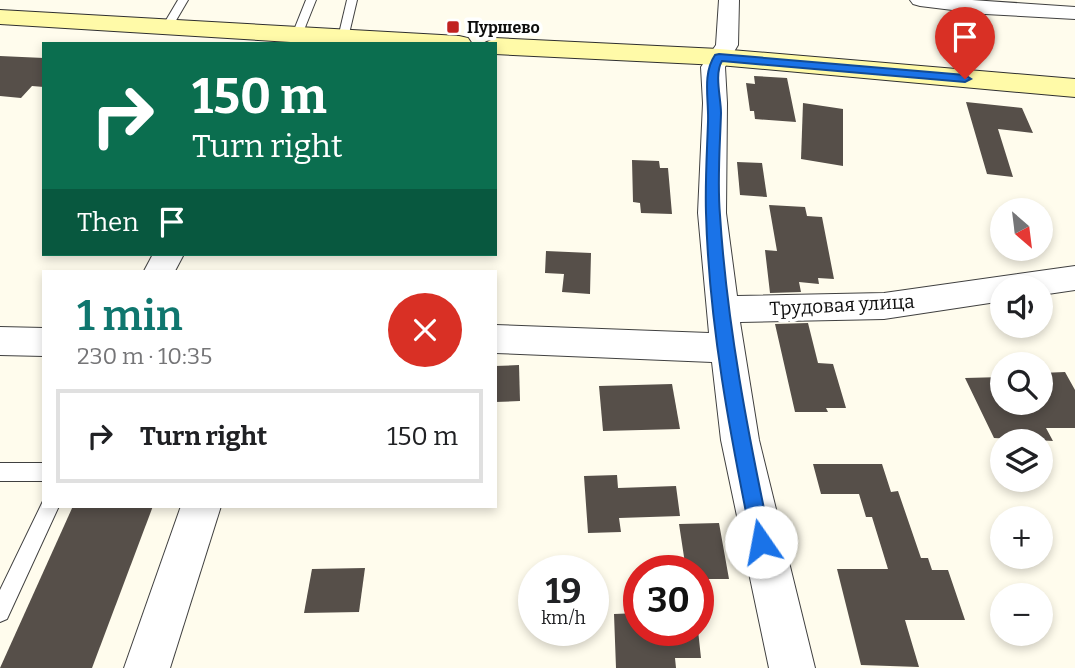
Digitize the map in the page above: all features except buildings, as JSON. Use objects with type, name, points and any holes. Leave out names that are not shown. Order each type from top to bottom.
[{"type":"main road","points":[[0,17],[167,27],[295,39],[343,37],[426,42]]},
{"type":"main road","points":[[497,46],[719,57],[1075,88]]},
{"type":"street","points":[[729,0],[727,45],[713,67],[715,103],[712,213],[726,348],[740,440],[792,668]]},
{"type":"street","points":[[920,0],[985,8],[1075,13]]},
{"type":"street","points":[[1053,281],[1075,278]]},
{"type":"street","name":"Трудовая улица","points":[[722,309],[884,306],[990,290]]},
{"type":"street","points":[[497,339],[726,348]]},
{"type":"street","points":[[0,341],[42,342]]},
{"type":"street","points":[[147,668],[200,508]]},
{"type":"lane","points":[[167,27],[183,0]]},
{"type":"lane","points":[[295,39],[311,0]]},
{"type":"lane","points":[[343,37],[352,0]]},
{"type":"lane","points":[[0,472],[42,472]]},
{"type":"lane","points":[[0,612],[49,508]]},
{"type":"place","name":"Пуршево","points":[[453,27]]},
{"type":"route","points":[[761,542],[740,440],[723,329],[712,213],[715,103],[713,67],[719,57],[965,79]]}]
